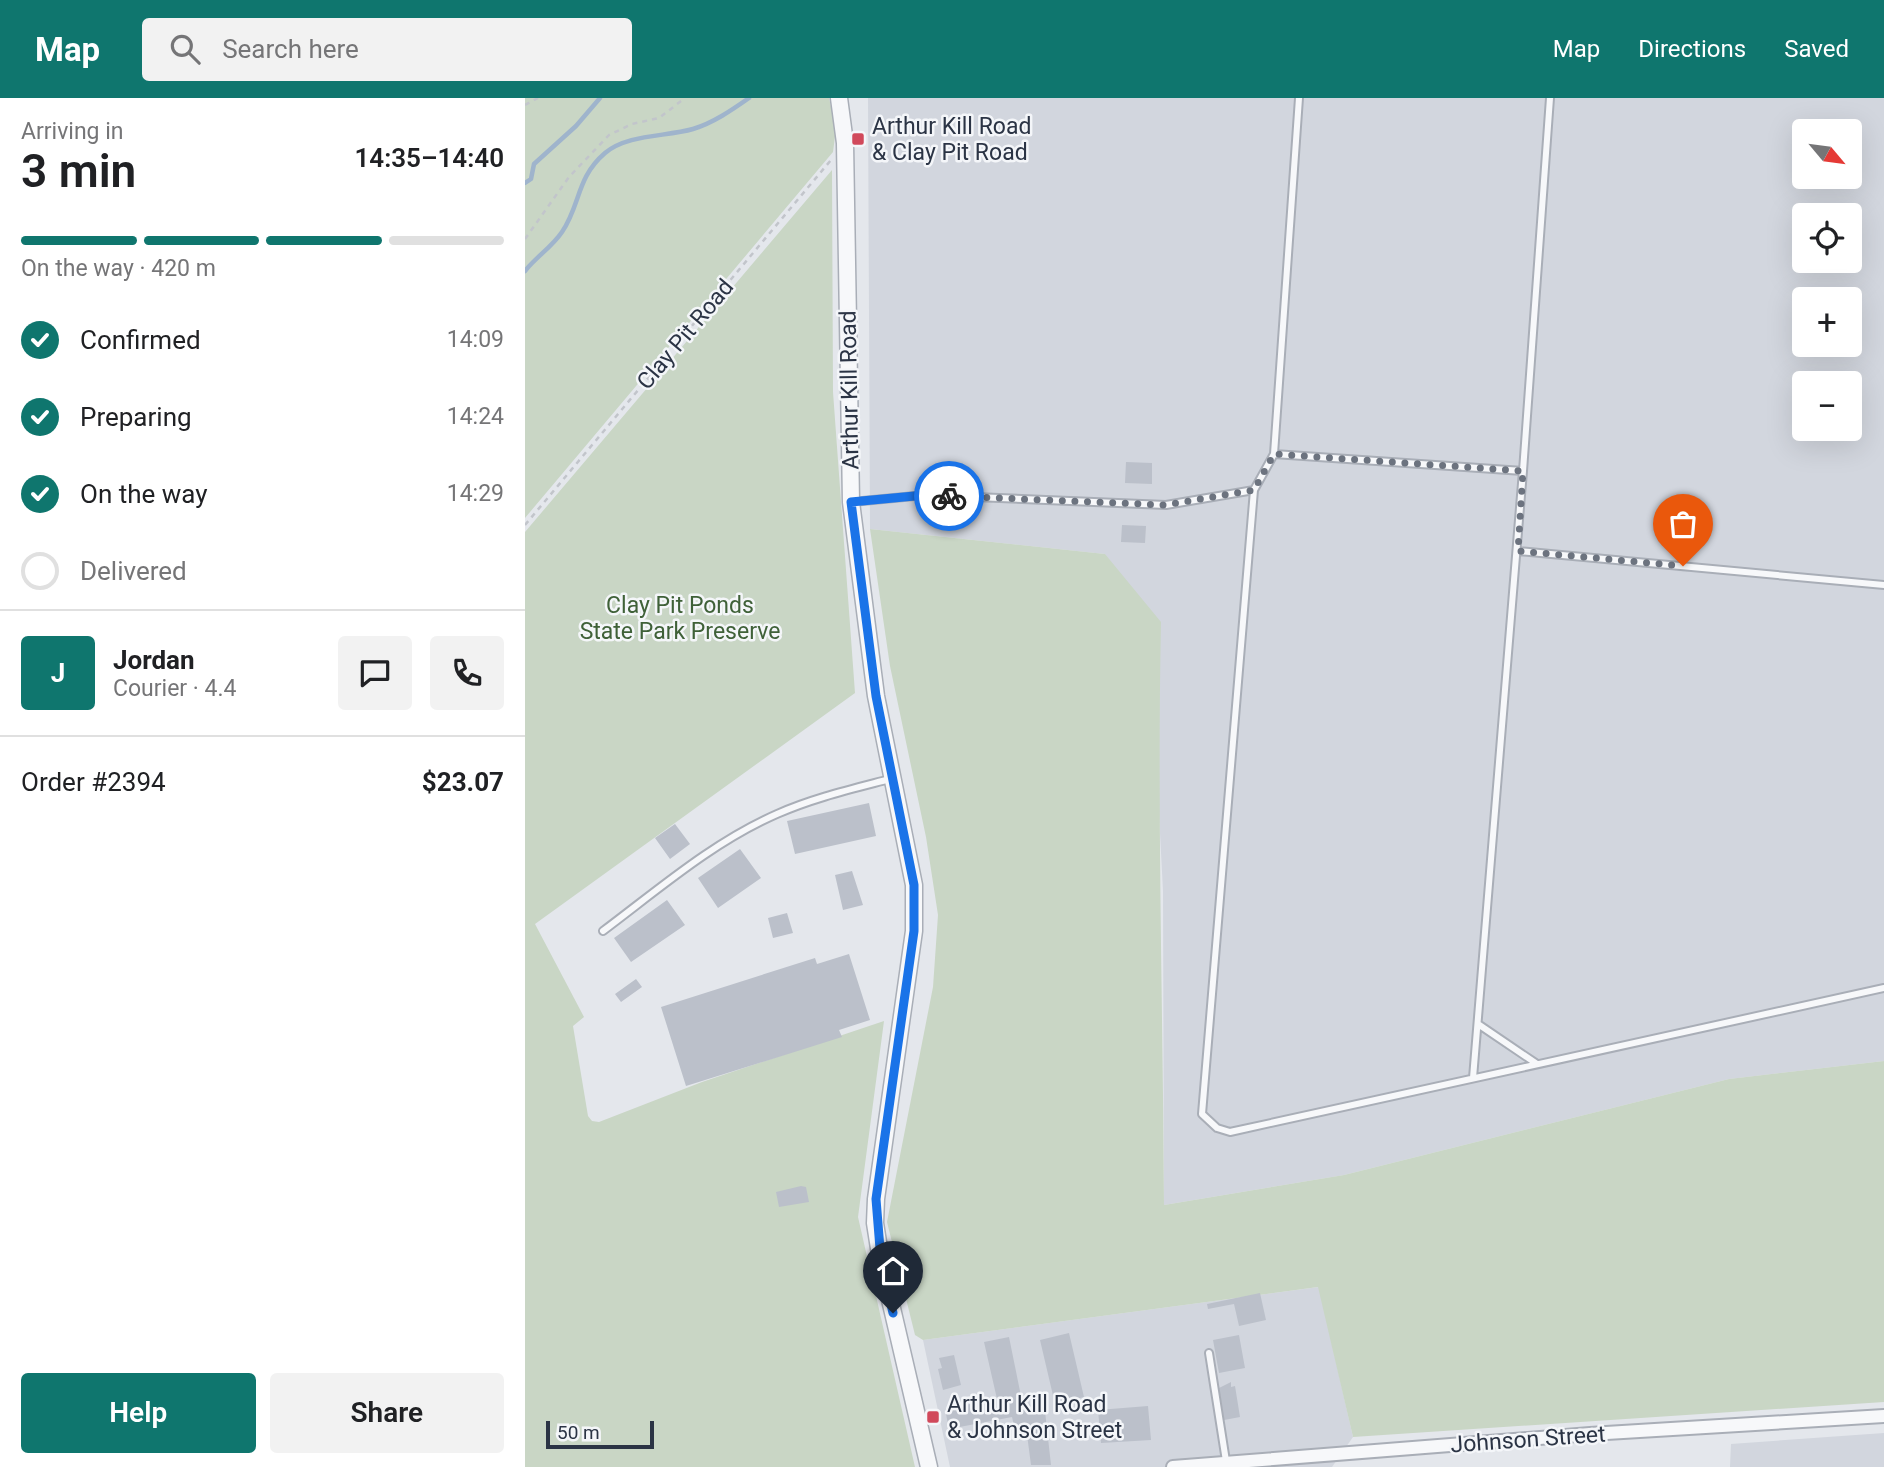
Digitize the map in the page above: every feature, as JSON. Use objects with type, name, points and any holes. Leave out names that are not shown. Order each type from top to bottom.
[{"type":"street","name":"Arthur Kill Road","points":[[839,98],[845,143],[851,502],[876,696],[914,885],[914,931],[876,1199],[875,1223],[881,1261],[929,1467]]},
{"type":"street","name":"Johnson Street","points":[[1173,1467],[1226,1461],[1884,1416]]},
{"type":"lane","points":[[1299,98],[1274,454],[1254,490],[1202,1114],[1217,1128],[1230,1132],[1749,1020],[1884,988]]},
{"type":"lane","points":[[1473,1078],[1518,551],[1550,98]]},
{"type":"lane","points":[[1274,454],[1523,471]]},
{"type":"lane","points":[[851,502],[925,495],[1165,505],[1254,490]]},
{"type":"lane","points":[[1518,551],[1884,585]]},
{"type":"lane","points":[[603,931],[693,863],[743,832],[816,799],[892,779]]},
{"type":"lane","points":[[1478,1024],[1537,1064]]},
{"type":"lane","points":[[1209,1353],[1226,1461]]},
{"type":"path","points":[[525,105],[538,98]]},
{"type":"path","points":[[525,239],[569,177],[609,135],[632,124],[659,118],[685,98]]},
{"type":"path","name":"Clay Pit Road","points":[[525,525],[845,143]]},
{"type":"shaded area","points":[[868,98],[1884,98],[1884,1061],[1729,1079],[1344,1175],[1164,1205],[1163,891],[1158,795],[1105,554],[870,529]]},
{"type":"shaded area","points":[[1319,1287],[1353,1437],[1332,1467],[950,1467],[923,1340]]},
{"type":"shaded area","points":[[1884,1433],[1884,1467],[1730,1467],[1731,1444]]},
{"type":"green space","points":[[525,98],[829,98],[836,129],[833,152],[525,518]]},
{"type":"green space","name":"Clay Pit Ponds State Park Preserve","points":[[832,170],[833,392],[855,693],[535,924],[584,1017],[573,1026],[588,1116],[592,1121],[599,1122],[702,1082],[884,1021],[858,1217],[915,1467],[525,1467],[525,532]]},
{"type":"green space","points":[[870,529],[1105,554],[1161,622],[1160,841],[1164,1205],[1344,1175],[1729,1079],[1884,1061],[1884,1402],[1353,1437],[1318,1287],[923,1340],[915,1335],[887,1222],[933,987],[938,915],[926,837],[890,666]]},
{"type":"building","points":[[1126,462],[1152,463],[1152,484],[1125,483]]},
{"type":"building","points":[[1122,525],[1146,526],[1145,543],[1121,542]]},
{"type":"building","points":[[869,803],[876,836],[795,854],[787,821]]},
{"type":"building","points":[[675,824],[690,844],[670,859],[655,838]]},
{"type":"building","points":[[740,849],[761,878],[718,908],[698,878]]},
{"type":"building","points":[[852,871],[863,905],[843,910],[835,875]]},
{"type":"building","points":[[667,900],[685,925],[631,962],[614,938]]},
{"type":"building","points":[[787,913],[793,933],[773,938],[768,918]]},
{"type":"building","points":[[849,954],[870,1020],[839,1030],[842,1037],[686,1086],[661,1007],[815,958],[817,964]]},
{"type":"building","points":[[636,979],[642,987],[621,1002],[615,994]]},
{"type":"building","points":[[806,1187],[809,1202],[779,1207],[776,1192]]},
{"type":"building","points":[[1260,1293],[1266,1320],[1239,1326],[1234,1304],[1208,1309],[1207,1304]]},
{"type":"building","points":[[1069,1333],[1084,1397],[1055,1404],[1040,1340]]},
{"type":"building","points":[[1239,1335],[1245,1368],[1219,1373],[1213,1340]]},
{"type":"building","points":[[1009,1337],[1023,1406],[1044,1402],[1051,1465],[1031,1465],[1026,1427],[1015,1430],[1012,1417],[949,1429],[945,1409],[997,1399],[984,1342]]},
{"type":"building","points":[[954,1355],[961,1385],[943,1390],[938,1369],[942,1368],[939,1358]]},
{"type":"building","points":[[1231,1382],[1231,1387],[1235,1386],[1240,1417],[1224,1420],[1219,1388]]},
{"type":"building","points":[[1148,1406],[1151,1440],[1101,1443],[1098,1410]]},
{"type":"waterway","points":[[525,183],[531,179],[534,164],[576,126],[600,98]]},
{"type":"waterway","points":[[525,271],[562,232],[589,172],[605,153],[625,142],[682,132],[700,126],[722,116],[749,98]]},
{"type":"way so far","points":[[949,496],[1165,505],[1254,490],[1269,468],[1274,454],[1523,471],[1518,551],[1683,566]]},
{"type":"place","name":"Arthur Kill Road & Clay Pit Road","points":[[858,139]]},
{"type":"place","name":"Arthur Kill Road & Johnson Street","points":[[933,1417]]},
{"type":"route","points":[[893,1313],[875,1223],[876,1199],[914,931],[914,885],[876,696],[851,502],[925,495],[949,496]]}]
